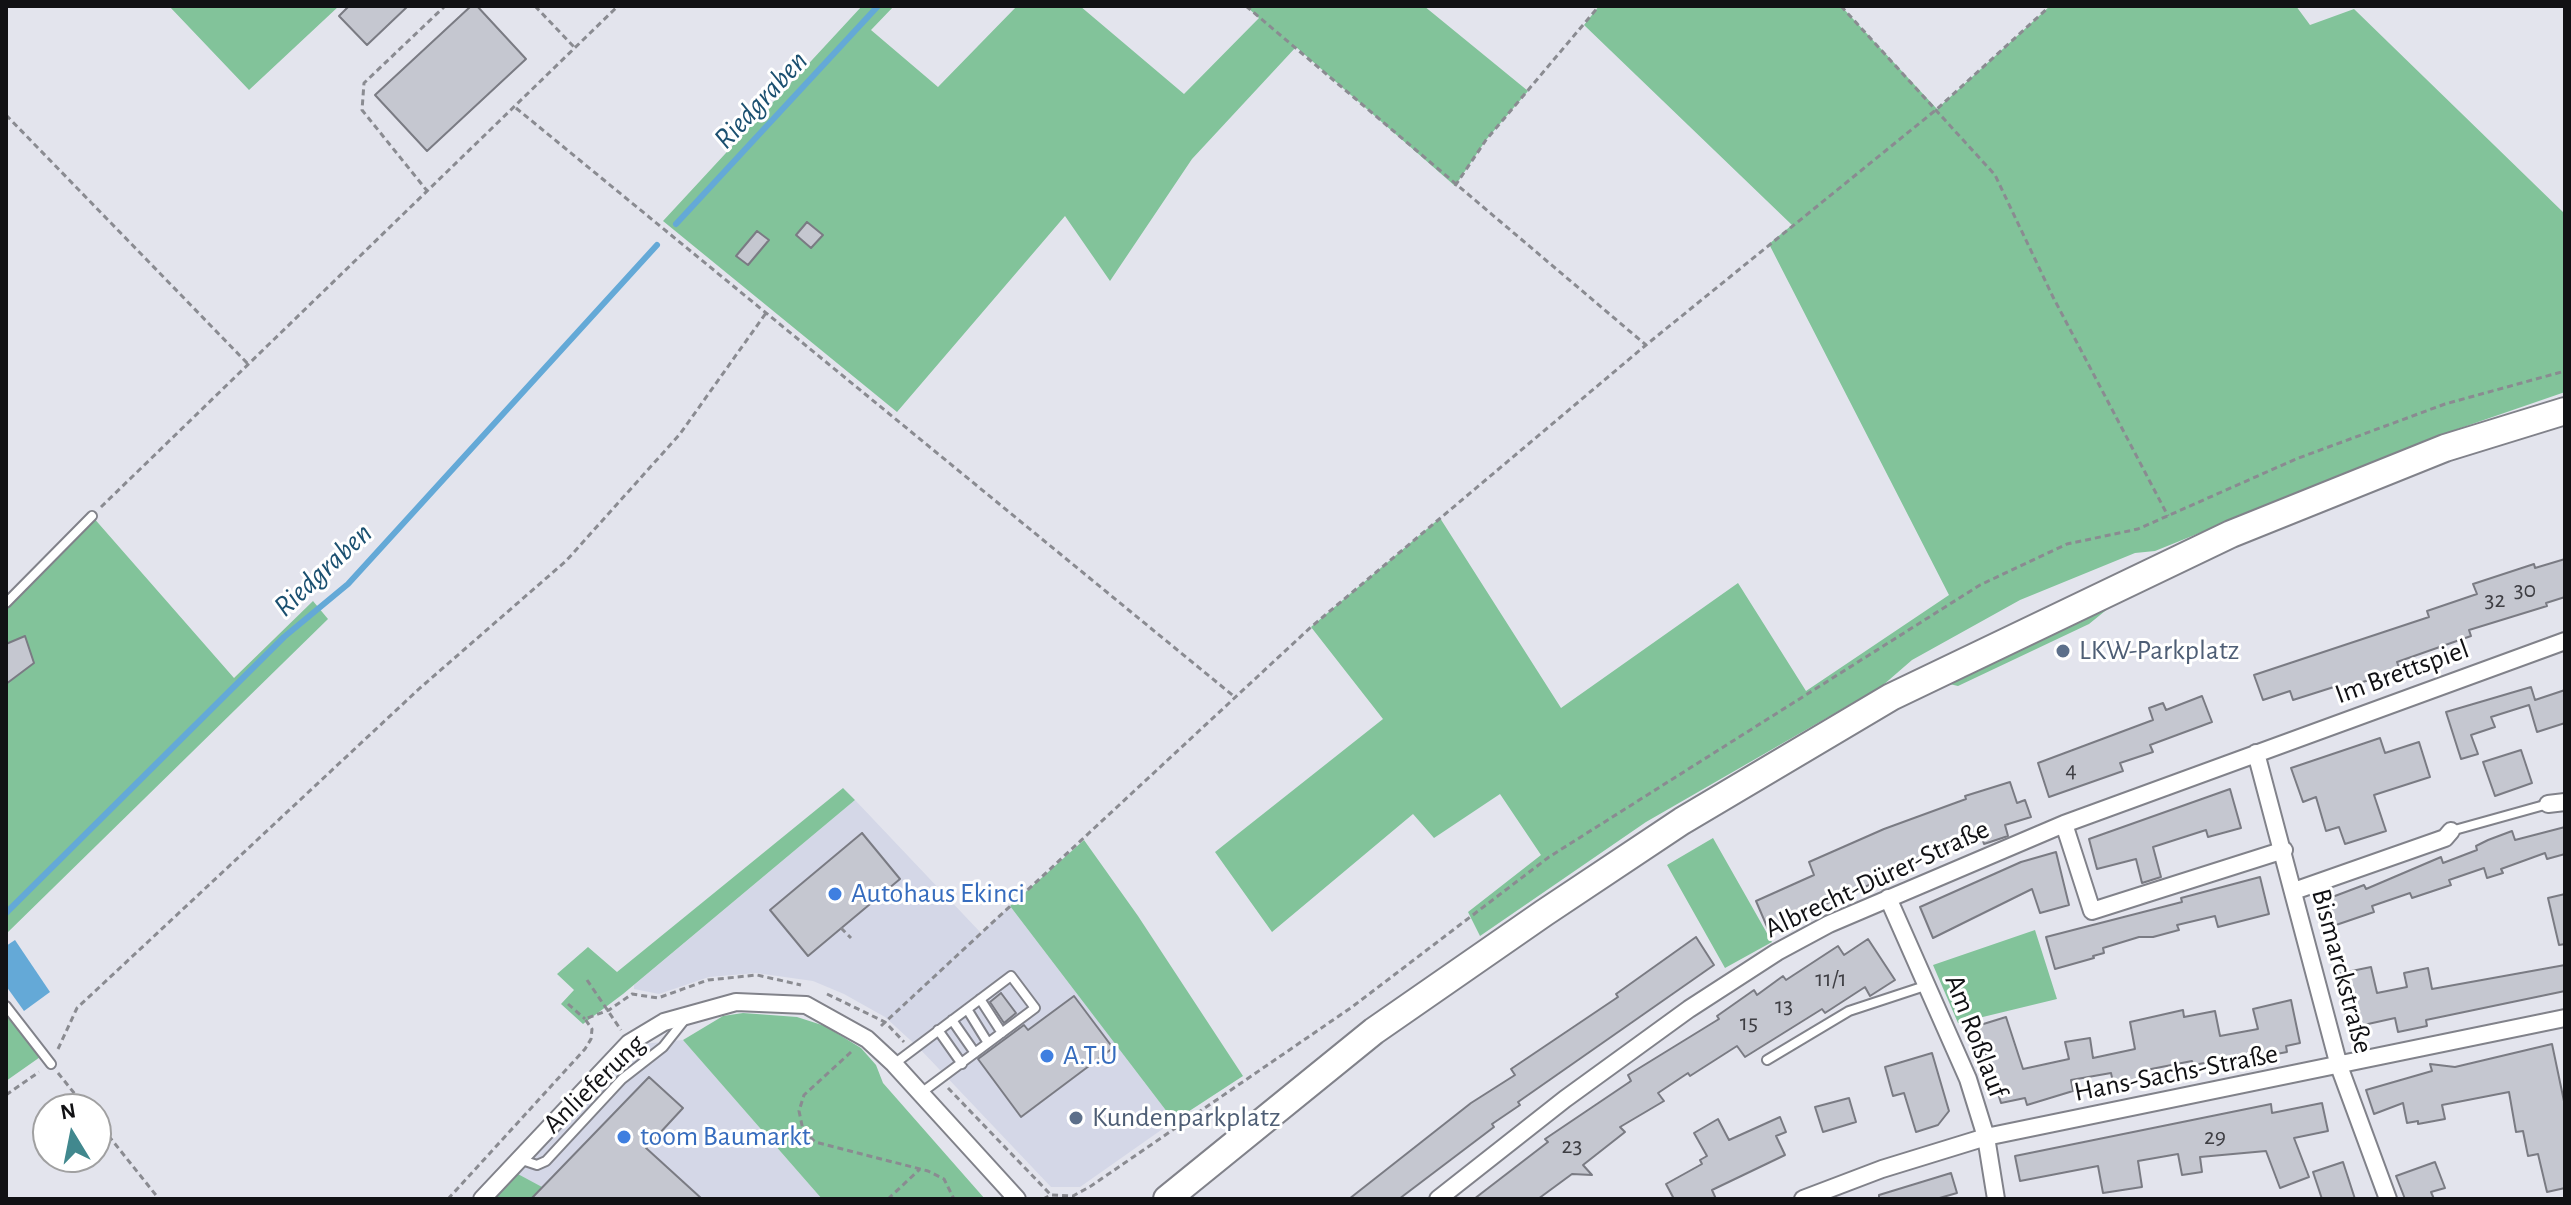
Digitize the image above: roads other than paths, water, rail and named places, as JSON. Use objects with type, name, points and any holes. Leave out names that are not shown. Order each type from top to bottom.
[{"type":"main road","points":[[1172,1194],[1374,1031],[1544,913],[1682,821],[1891,697],[2231,534],[2445,448],[2565,411]]},
{"type":"street","name":"Im Brettspiel","points":[[2256,753],[2565,641]]},
{"type":"street","name":"Albrecht-Dürer-Straße","points":[[1438,1199],[1565,1099],[1710,995],[1777,952],[1888,898],[2064,824],[2256,753]]},
{"type":"street","name":"Bismarckstraße","points":[[2256,753],[2339,1066],[2388,1199]]},
{"type":"street","points":[[2548,804],[2565,802]]},
{"type":"street","points":[[2064,824],[2092,911],[2284,850]]},
{"type":"street","points":[[2294,891],[2445,838],[2451,831]]},
{"type":"street","name":"Am Roßlauf","points":[[1888,898],[1963,1065],[1986,1137],[1996,1199]]},
{"type":"street","points":[[482,1199],[629,1043],[664,1022],[736,1002],[806,1005],[867,1039],[894,1064],[1017,1199]]},
{"type":"street","name":"Hans-Sachs-Straße","points":[[1803,1199],[1882,1169],[1986,1137],[2565,1018]]},
{"type":"street","points":[[1151,1199],[1172,1194]]},
{"type":"lane","points":[[6,603],[92,516]]},
{"type":"lane","points":[[2451,831],[2548,804]]},
{"type":"lane","points":[[894,1064],[1011,976],[1035,1008],[921,1094]]},
{"type":"lane","points":[[1767,1060],[1849,1011],[1929,985]]},
{"type":"lane","points":[[980,999],[1002,1033]]},
{"type":"lane","points":[[6,1006],[51,1064]]},
{"type":"lane","points":[[967,1009],[988,1043]]},
{"type":"lane","name":"Anlieferung","points":[[518,1159],[537,1165],[546,1161],[622,1079],[663,1047],[689,1014]]},
{"type":"lane","points":[[952,1020],[975,1053]]},
{"type":"lane","points":[[938,1030],[962,1064]]},
{"type":"water","points":[[15,940],[50,992],[24,1011],[6,986],[6,946]]},
{"type":"waterway","name":"Riedgraben","points":[[676,224],[878,6]]},
{"type":"waterway","name":"Riedgraben","points":[[6,913],[284,637],[348,584],[657,245]]},
{"type":"place","name":"LKW-Parkplatz","points":[[2063,651]]},
{"type":"place","name":"Autohaus Ekinci","points":[[835,894]]},
{"type":"place","name":"A.T.U","points":[[1047,1056]]},
{"type":"place","name":"Kundenparkplatz","points":[[1076,1118]]},
{"type":"place","name":"toom Baumarkt","points":[[624,1137]]}]
